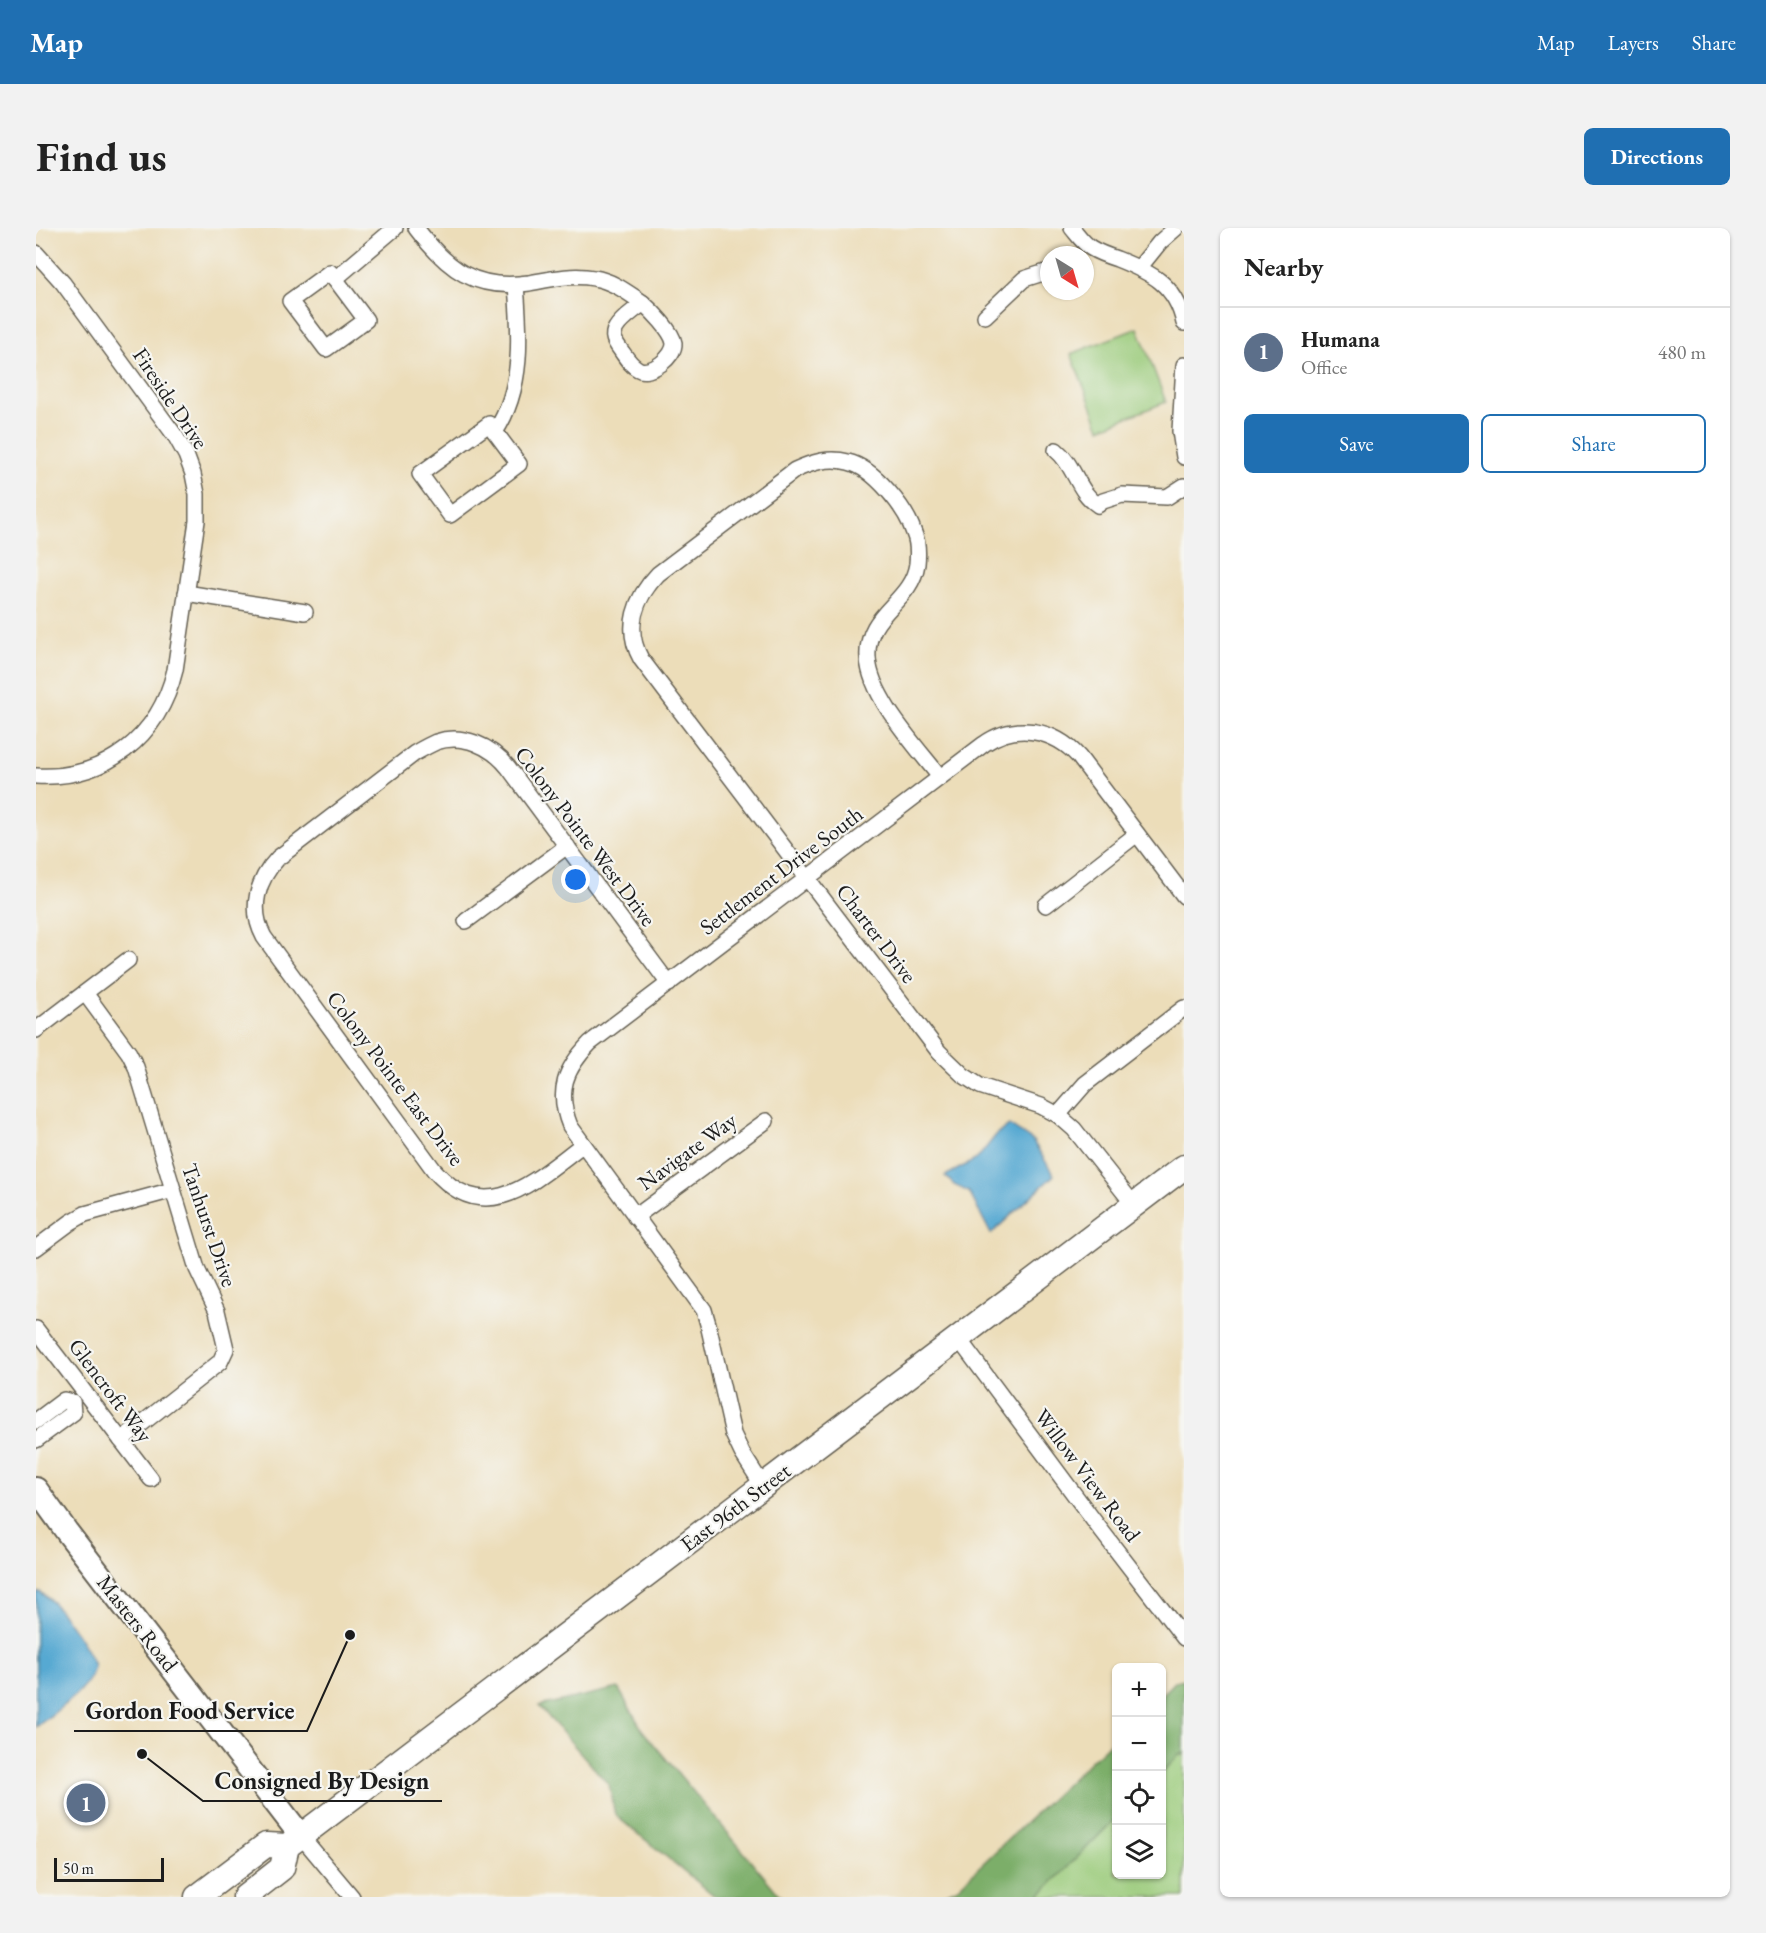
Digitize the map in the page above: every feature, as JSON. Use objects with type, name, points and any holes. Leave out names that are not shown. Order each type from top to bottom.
[{"type":"main road","name":"East 96th Street","points":[[197,1897],[266,1845],[294,1841],[1184,1167]]},
{"type":"main road","points":[[245,1897],[282,1868],[294,1841]]},
{"type":"street","points":[[335,279],[395,228]]},
{"type":"street","points":[[416,228],[437,255],[458,271],[482,281],[516,285],[567,277],[595,278],[620,288],[643,303],[657,317],[674,344],[670,355],[653,368],[640,371],[632,365],[616,345],[613,336],[617,326],[643,303]]},
{"type":"street","points":[[1072,228],[1080,246]]},
{"type":"street","points":[[1139,268],[1160,242],[1176,228]]},
{"type":"street","points":[[1094,252],[1139,268],[1156,277],[1166,286],[1178,303],[1184,323]]},
{"type":"street","name":"Fireside Drive","points":[[36,254],[63,283],[180,443],[189,461],[197,494],[198,514],[174,676],[158,713],[147,730],[133,744],[93,769],[60,776],[36,776]]},
{"type":"street","points":[[330,272],[335,279],[366,320],[326,349],[290,301],[330,272]]},
{"type":"street","points":[[985,316],[1024,279],[1040,274]]},
{"type":"street","points":[[495,432],[513,390],[517,370],[520,337],[516,285]]},
{"type":"street","points":[[1184,365],[1180,431],[1184,457]]},
{"type":"street","points":[[489,424],[495,432],[519,464],[450,515],[420,474],[489,424]]},
{"type":"street","points":[[1056,450],[1071,467],[1086,495],[1098,505],[1122,495],[1167,496],[1184,486]]},
{"type":"street","name":"Charter Drive","points":[[940,777],[879,696],[871,678],[868,651],[873,631],[883,614],[903,595],[917,565],[914,531],[904,513],[872,474],[841,460],[813,462],[795,470],[658,574],[646,586],[637,603],[633,618],[633,633],[637,650],[646,666],[939,1052],[953,1067],[980,1086],[1041,1106],[1058,1115],[1074,1129],[1134,1205]]},
{"type":"street","points":[[186,593],[305,612]]},
{"type":"street","name":"Settlement Drive South","points":[[582,1145],[573,1132],[565,1113],[563,1098],[567,1076],[575,1058],[590,1043],[940,777],[984,744],[1003,733],[1022,730],[1041,732],[1060,740],[1075,753],[1137,834]]},
{"type":"street","name":"Colony Pointe West Drive","points":[[256,897],[260,883],[270,866],[278,858],[415,753],[437,742],[451,740],[473,742],[485,747],[503,760],[669,984]]},
{"type":"street","points":[[1046,904],[1137,834],[1184,896]]},
{"type":"street","points":[[466,921],[567,846]]},
{"type":"street","name":"Colony Pointe East Drive","points":[[256,897],[257,921],[264,938],[434,1170],[448,1184],[475,1197],[492,1198],[513,1193],[528,1185],[582,1145]]},
{"type":"street","points":[[36,1029],[128,960]]},
{"type":"street","name":"Tanhurst Drive","points":[[85,993],[129,1053],[136,1067],[198,1274],[217,1311],[226,1342],[225,1354],[215,1366],[121,1440]]},
{"type":"street","points":[[1058,1115],[1085,1084],[1184,1008]]},
{"type":"street","name":"Navigate Way","points":[[635,1217],[766,1121]]},
{"type":"street","points":[[582,1145],[704,1310],[733,1434],[763,1486]]},
{"type":"street","points":[[36,1248],[85,1214],[173,1190]]},
{"type":"street","name":"Glencroft Way","points":[[36,1329],[150,1479]]},
{"type":"street","name":"Willow View Road","points":[[958,1338],[1184,1638]]},
{"type":"street","points":[[36,1421],[64,1400],[72,1402],[85,1393]]},
{"type":"street","points":[[36,1440],[73,1413],[72,1402]]},
{"type":"street","name":"Masters Road","points":[[36,1489],[294,1841],[352,1897]]},
{"type":"green space","points":[[1138,328],[1166,402],[1100,428],[1071,354]]},
{"type":"green space","points":[[1184,1679],[1184,1754],[1179,1755],[1166,1769],[1166,1691],[1176,1681]]},
{"type":"green space","points":[[618,1688],[643,1731],[781,1897],[716,1897],[615,1815],[609,1785],[539,1706]]},
{"type":"green space","points":[[1112,1741],[1112,1822],[1038,1897],[938,1897],[958,1887]]},
{"type":"green space","points":[[1184,1754],[1184,1897],[1038,1897],[1112,1822],[1112,1879],[1166,1879],[1166,1769],[1179,1755]]},
{"type":"water","points":[[1009,1125],[1033,1141],[1054,1175],[991,1234],[969,1192],[954,1185],[945,1176],[977,1159],[996,1135]]},
{"type":"water","points":[[40,1592],[47,1597],[71,1626],[94,1666],[86,1683],[79,1691],[36,1727],[36,1593]]},
{"type":"place","name":"Gordon Food Service","points":[[350,1635]]},
{"type":"place","name":"Consigned By Design","points":[[142,1754]]},
{"type":"place","name":"Humana","points":[[86,1803]]}]
